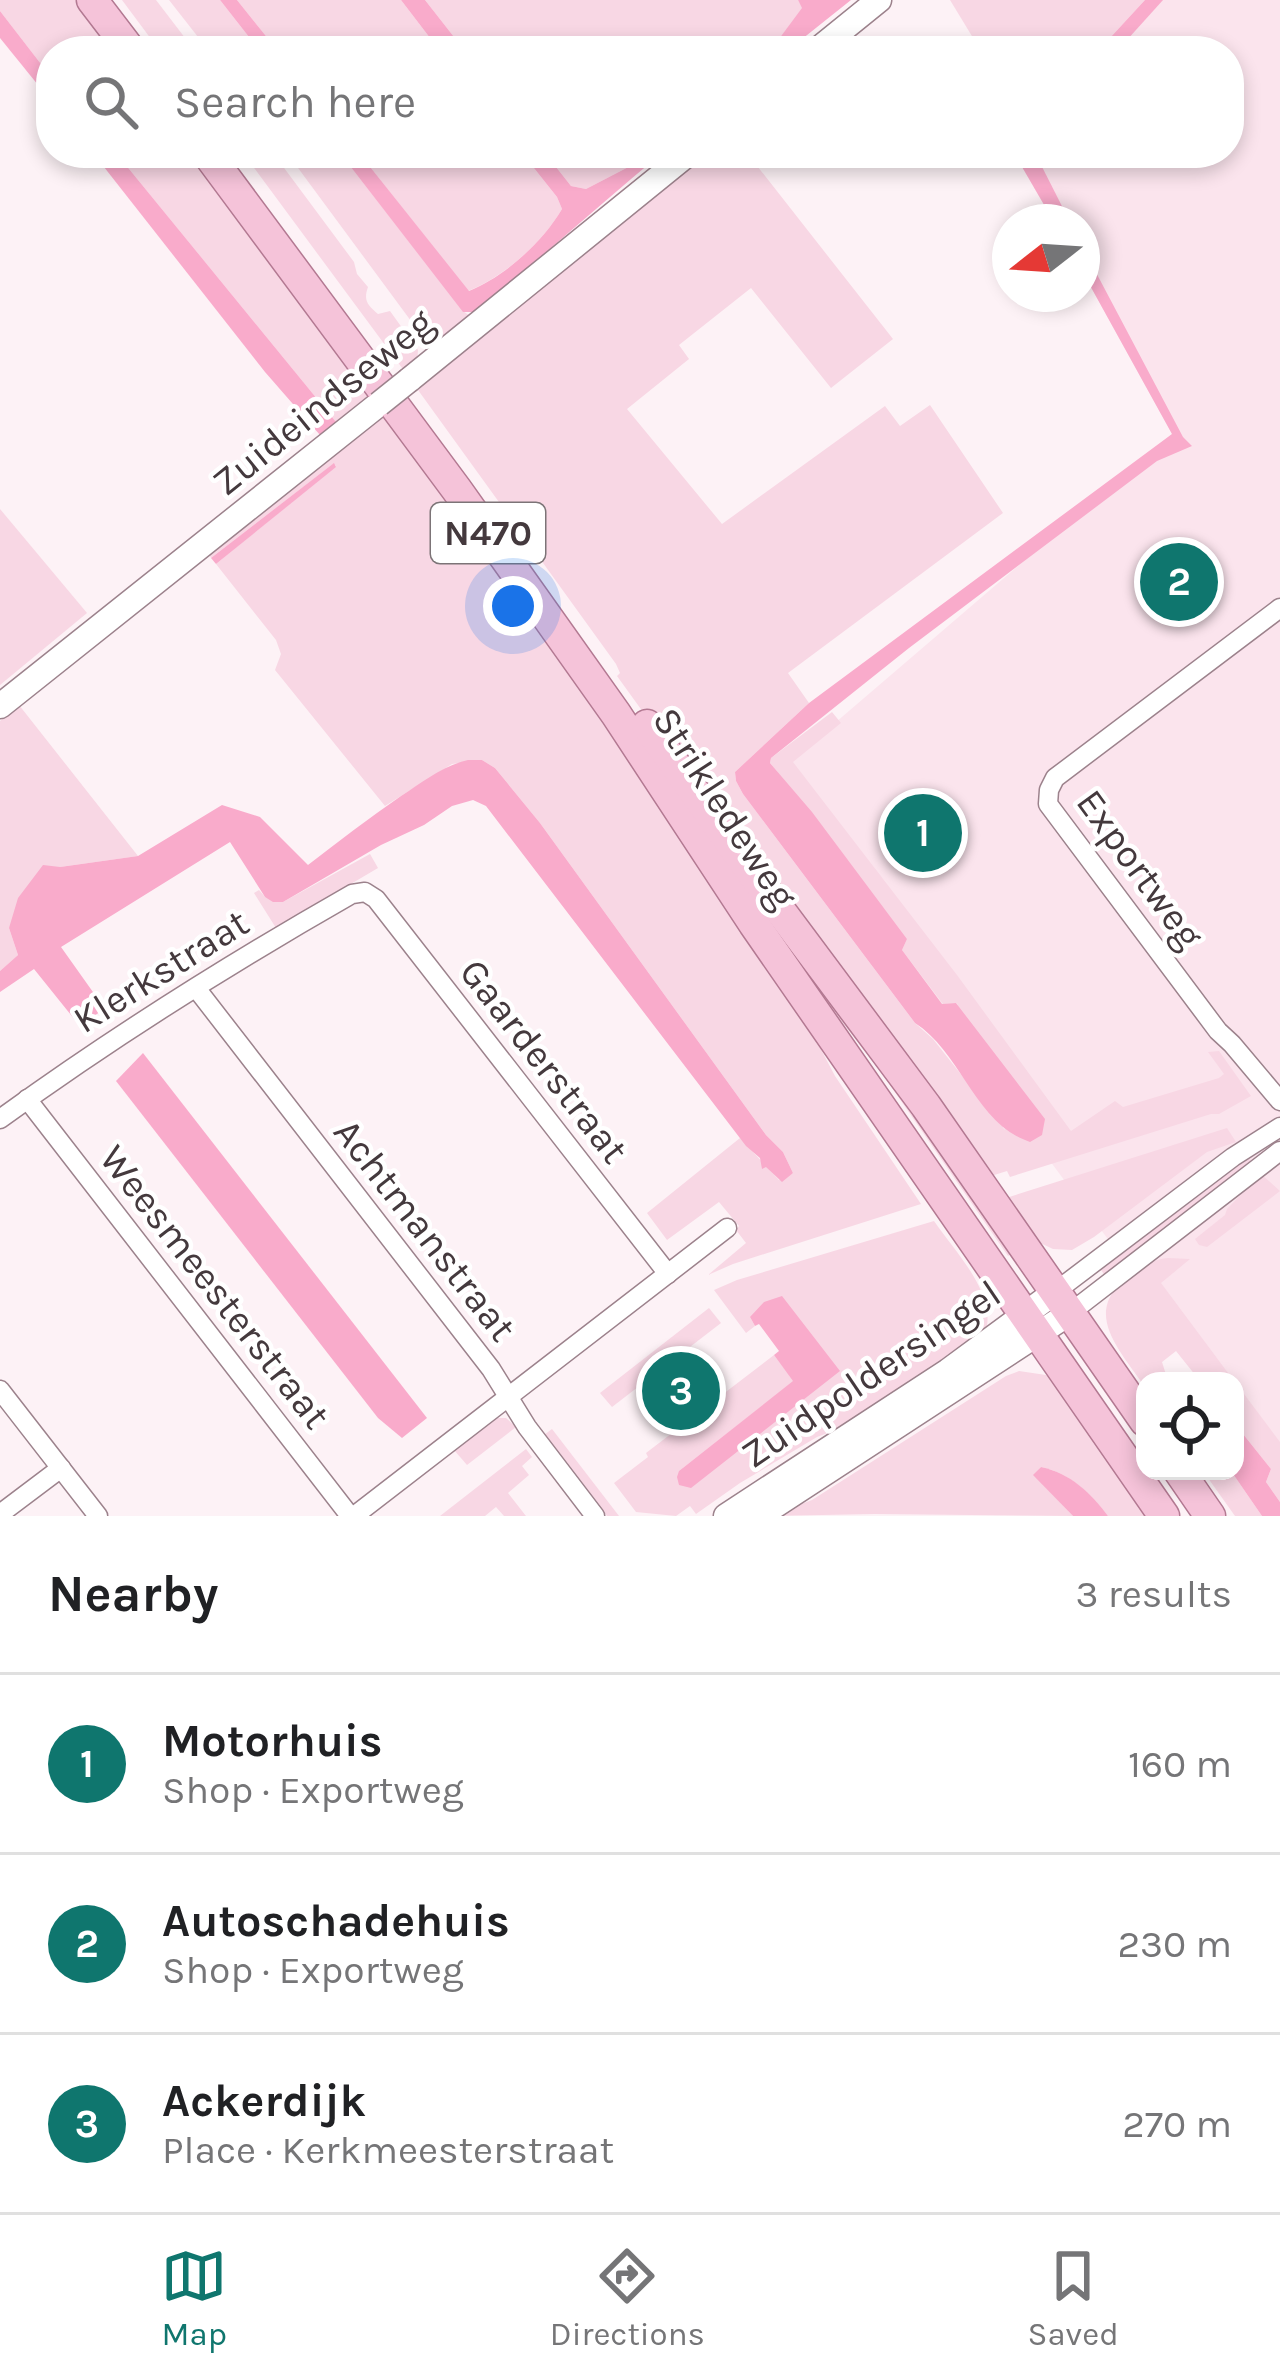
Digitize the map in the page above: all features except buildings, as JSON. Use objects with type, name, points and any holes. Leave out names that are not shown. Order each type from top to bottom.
[{"type":"main road","points":[[92,0],[120,36]]},
{"type":"main road","points":[[116,0],[143,36]]},
{"type":"main road","name":"Strikledeweg","points":[[218,168],[616,714],[754,924],[1163,1516]]},
{"type":"main road","name":"Strikledeweg","points":[[240,168],[926,1106],[1136,1408]]},
{"type":"main road","points":[[1185,1480],[1210,1516]]},
{"type":"street","points":[[835,36],[879,0]]},
{"type":"street","name":"Zuideindseweg","points":[[0,706],[670,168]]},
{"type":"street","name":"Exportweg","points":[[1280,608],[1055,778],[1048,804],[1218,1031],[1280,1101]]},
{"type":"street","name":"Klerkstraat","points":[[0,1119],[104,1046],[279,935],[352,894],[365,892]]},
{"type":"street","name":"Gaarderstraat","points":[[365,892],[389,915],[668,1274]]},
{"type":"street","name":"Achtmanstraat","points":[[196,988],[478,1351],[527,1427],[595,1516]]},
{"type":"street","name":"Weesmeesterstraat","points":[[27,1099],[352,1516]]},
{"type":"street","points":[[1063,1303],[1233,1157],[1280,1127]]},
{"type":"street","points":[[1063,1303],[1280,1151]]},
{"type":"street","points":[[352,1516],[727,1228]]},
{"type":"street","name":"Zuidpoldersingel","points":[[759,1516],[1063,1303]]},
{"type":"street","name":"Zuidpoldersingel","points":[[726,1516],[948,1371],[1031,1326]]},
{"type":"street","points":[[0,1390],[98,1516]]},
{"type":"street","points":[[0,1514],[61,1468]]},
{"type":"shaded area","points":[[0,0],[84,0],[112,36],[36,36],[36,58],[0,11]]},
{"type":"shaded area","points":[[122,0],[156,0],[184,36],[149,36]]},
{"type":"shaded area","points":[[169,0],[220,0],[248,36],[197,36]]},
{"type":"shaded area","points":[[220,0],[237,0],[266,36],[248,36]]},
{"type":"shaded area","points":[[237,0],[401,0],[429,36],[266,36]]},
{"type":"shaded area","points":[[401,0],[425,0],[453,36],[429,36]]},
{"type":"shaded area","points":[[425,0],[798,0],[803,8],[782,36],[453,36]]},
{"type":"shaded area","points":[[798,0],[851,0],[806,36],[781,36],[802,8]]},
{"type":"shaded area","points":[[950,0],[1145,0],[1112,36],[972,36]]},
{"type":"shaded area","points":[[1145,0],[1280,0],[1280,1473],[1244,1424],[1244,1372],[1206,1372],[765,783],[1172,434],[1100,304],[1100,204],[1044,204],[1023,168],[1244,168],[1244,36],[1112,36]]},
{"type":"shaded area","points":[[1145,0],[1163,0],[1131,36],[1112,36]]},
{"type":"shaded area","points":[[0,11],[36,58],[36,82],[0,38]]},
{"type":"shaded area","points":[[105,168],[128,168],[336,422],[320,435]]},
{"type":"shaded area","points":[[128,168],[203,168],[371,395],[336,422]]},
{"type":"shaded area","points":[[254,168],[284,168],[354,262],[368,287],[369,305],[378,314],[390,311],[418,350],[417,363],[405,372]]},
{"type":"shaded area","points":[[298,168],[352,168],[474,319],[438,346],[428,344]]},
{"type":"shaded area","points":[[352,168],[371,168],[469,291],[522,257],[562,209],[534,168],[557,168],[571,186],[586,189],[626,168],[644,168],[475,312],[463,312]]},
{"type":"shaded area","points":[[371,168],[534,168],[557,197],[562,209],[544,234],[495,277],[468,291]]},
{"type":"shaded area","points":[[557,168],[626,168],[586,189],[571,186]]},
{"type":"shaded area","points":[[685,168],[759,168],[893,339],[831,388],[751,288],[679,345],[689,359],[627,409],[722,524],[885,406],[900,426],[930,405],[1003,513],[788,673],[809,703],[735,772],[736,781],[915,1023],[1005,1130],[957,1003],[943,1004],[902,950],[907,939],[770,763],[832,712],[841,723],[793,762],[1071,1131],[1115,1101],[1123,1107],[1219,1078],[1224,1074],[1208,1052],[1219,1051],[1251,1096],[1219,1114],[1010,1177],[1007,1171],[991,1176],[700,791],[617,676],[616,664],[418,390]]},
{"type":"shaded area","points":[[1023,168],[1043,168],[1061,204],[1044,204]]},
{"type":"shaded area","points":[[1100,280],[1192,446],[1157,461],[771,758],[770,763],[907,939],[902,950],[942,1004],[956,1003],[1045,1119],[1042,1135],[1030,1142],[995,1120],[945,1052],[915,1023],[743,794],[735,772],[809,703],[1172,434],[1100,304]]},
{"type":"shaded area","points":[[386,415],[583,687],[799,1008],[835,1076],[921,1204],[708,1275],[746,1243],[719,1202],[667,1240],[647,1213],[740,1138],[779,1180],[793,1173],[783,1152],[495,768],[482,760],[452,764],[385,806],[275,670],[281,654],[276,640],[216,564],[336,466],[211,558],[208,552],[352,436]]},
{"type":"shaded area","points":[[334,463],[336,467],[216,564],[211,558]]},
{"type":"shaded area","points":[[0,509],[87,613],[0,685]]},
{"type":"shaded area","points":[[607,682],[1014,1252],[1008,1256],[879,1069],[751,907]]},
{"type":"shaded area","points":[[19,705],[138,856],[60,867],[9,928],[18,955],[0,971],[0,721]]},
{"type":"shaded area","points":[[468,760],[482,760],[495,768],[540,823],[783,1152],[793,1173],[782,1182],[766,1167],[762,1169],[760,1158],[746,1146],[486,806],[473,800],[452,806],[283,902],[265,897],[230,842],[61,947],[105,1009],[79,1025],[34,969],[0,992],[0,971],[18,955],[9,928],[18,898],[43,865],[138,856],[222,805],[260,817],[308,865],[425,780]]},
{"type":"shaded area","points":[[370,854],[378,868],[276,928],[254,893],[259,890],[283,902]]},
{"type":"shaded area","points":[[143,1053],[427,1418],[402,1438],[378,1418],[116,1081]]},
{"type":"shaded area","points":[[1227,1128],[1236,1142],[1207,1152],[1072,1250],[1053,1249],[1036,1241],[1006,1198]]},
{"type":"shaded area","points":[[1249,1158],[1254,1165],[1106,1277],[1101,1270]]},
{"type":"shaded area","points":[[1261,1174],[1280,1191],[1207,1247],[1199,1245],[1195,1239],[1225,1215]]},
{"type":"shaded area","points":[[934,1221],[979,1287],[986,1331],[862,1420],[817,1437],[696,1514],[690,1506],[676,1516],[636,1512],[614,1483],[774,1355],[794,1381],[679,1471],[839,1371],[750,1317],[755,1326],[746,1333],[714,1290]]},
{"type":"shaded area","points":[[1190,1259],[1161,1283],[1227,1372],[1193,1372],[1176,1351],[1162,1362],[1165,1372],[1136,1374],[1115,1343],[1106,1315],[1108,1301],[1117,1287],[1154,1261]]},
{"type":"shaded area","points":[[782,1296],[840,1371],[691,1488],[679,1485],[679,1471],[793,1381],[774,1355],[779,1351],[750,1317],[764,1302]]},
{"type":"shaded area","points":[[709,1308],[721,1323],[612,1407],[600,1393]]},
{"type":"shaded area","points":[[1019,1371],[1046,1375],[1059,1385],[1149,1516],[1108,1516],[1079,1485],[1041,1467],[1034,1475],[1073,1516],[769,1516],[812,1500]]},
{"type":"shaded area","points":[[1244,1394],[1280,1442],[1280,1502],[1266,1482],[1271,1469],[1244,1435]]},
{"type":"shaded area","points":[[495,1418],[506,1418],[516,1427],[467,1465],[454,1450]]},
{"type":"shaded area","points":[[552,1429],[619,1516],[607,1516],[544,1435]]},
{"type":"shaded area","points":[[1244,1435],[1271,1469],[1266,1482],[1280,1502],[1280,1516],[1262,1516],[1237,1480],[1244,1480]]},
{"type":"shaded area","points":[[526,1449],[532,1457],[522,1466],[529,1475],[508,1493],[526,1516],[504,1516],[496,1507],[485,1516],[440,1516]]},
{"type":"shaded area","points":[[1041,1467],[1079,1485],[1108,1516],[1073,1516],[1033,1475]]},
{"type":"shaded area","points":[[1209,1480],[1237,1480],[1262,1516],[1235,1516]]},
{"type":"place","name":"Autoschadehuis","points":[[1179,582]]},
{"type":"place","name":"Motorhuis","points":[[923,833]]},
{"type":"place","name":"Ackerdijk","points":[[681,1391]]}]
